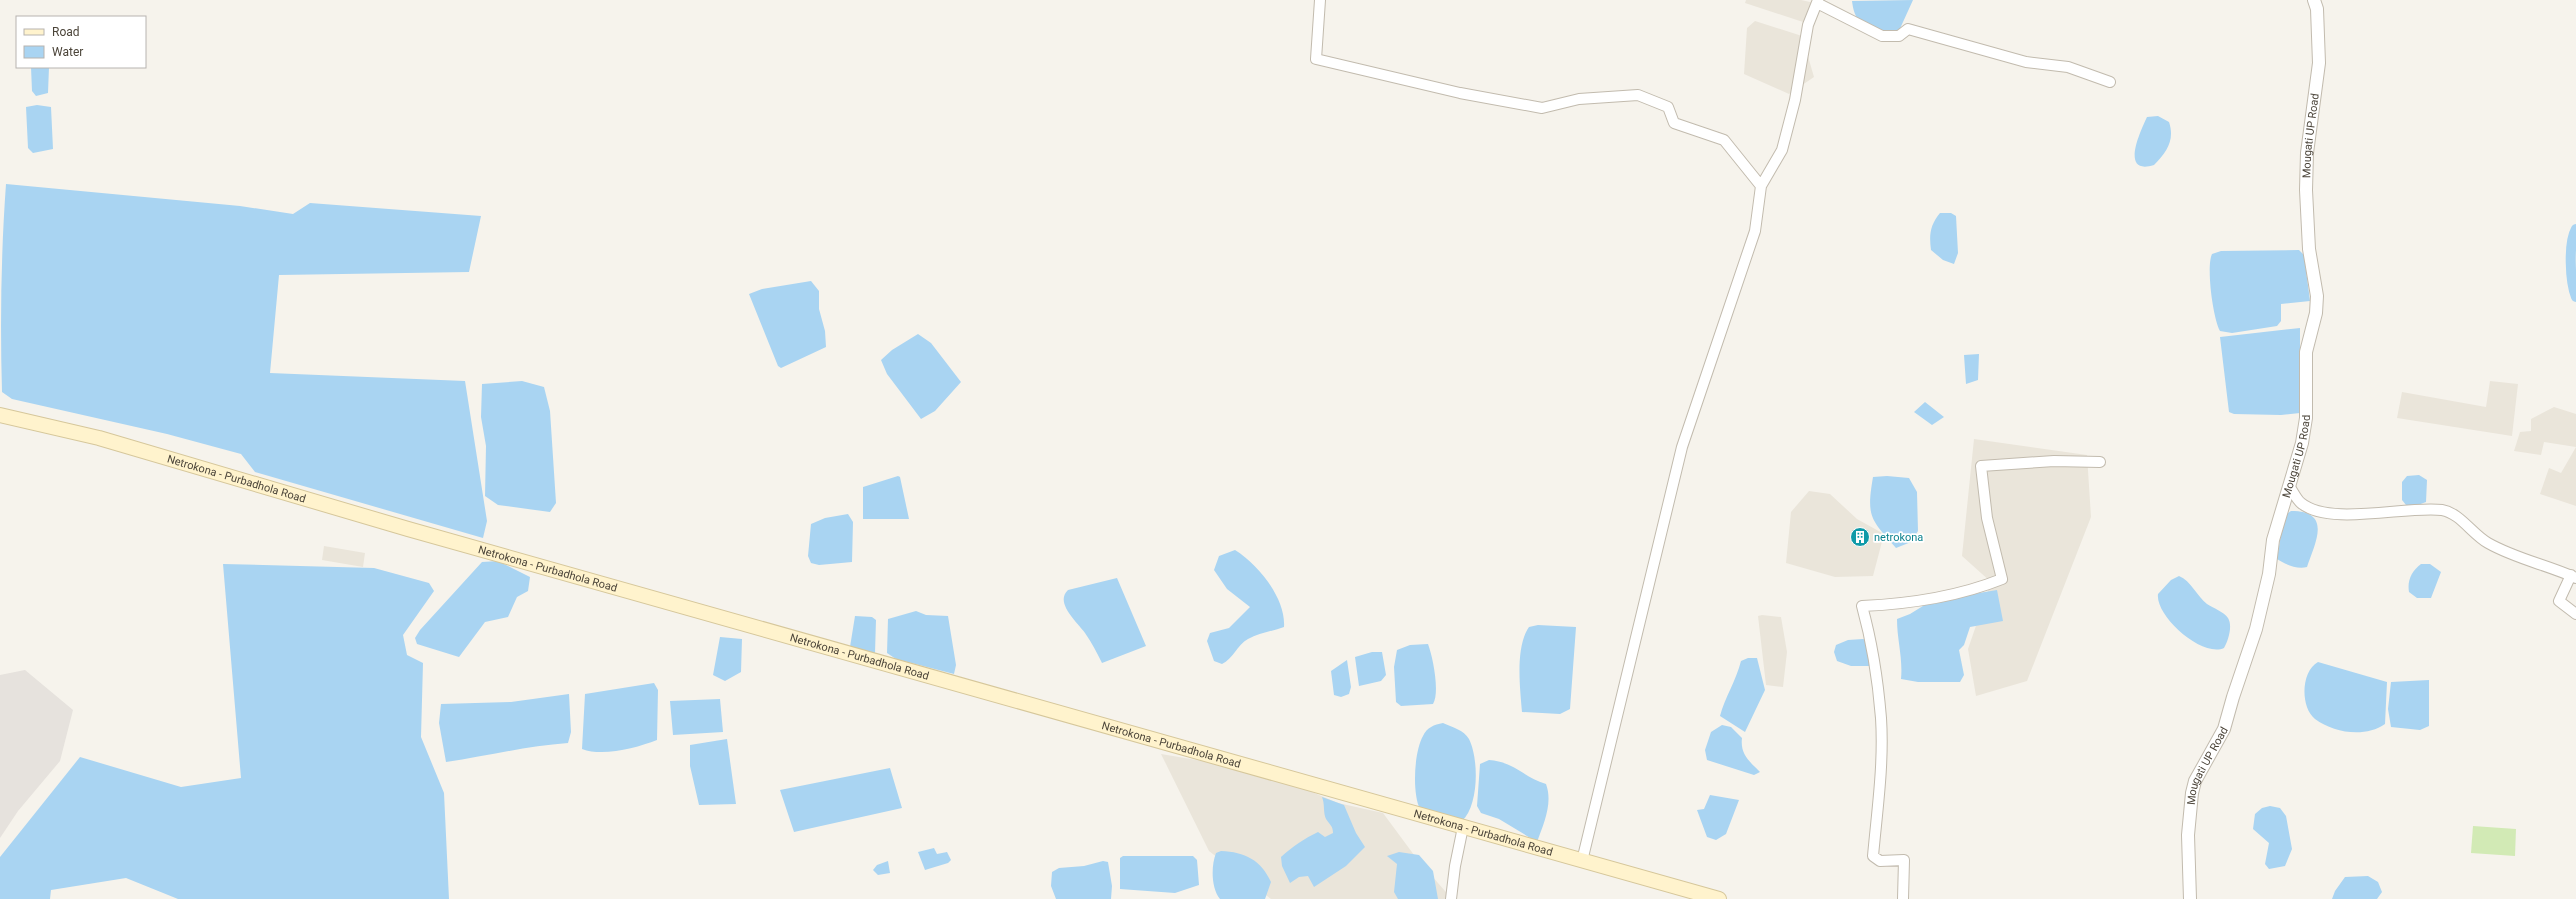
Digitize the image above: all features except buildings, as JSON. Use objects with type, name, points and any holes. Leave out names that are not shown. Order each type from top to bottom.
[{"type":"main road","name":"Netrokona - Purbadhola Road","points":[[0,415],[99,438],[438,538],[1719,899]]},
{"type":"street","points":[[1320,0],[1316,59],[1460,93],[1542,108],[1579,99],[1638,95],[1668,107],[1674,124],[1724,140],[1761,186]]},
{"type":"street","name":"Mougati UP Road","points":[[2190,899],[2188,835],[2192,793],[2195,781],[2224,729],[2233,696],[2256,629],[2269,574],[2273,540],[2302,443],[2306,418],[2306,352],[2316,313],[2317,296],[2309,249],[2306,190],[2307,153],[2319,63],[2317,10],[2314,0]]},
{"type":"street","points":[[1582,861],[1682,447],[1755,230],[1761,186],[1782,150],[1795,100],[1808,25],[1817,2],[1882,36],[1899,36],[1908,29],[2026,62],[2068,67],[2110,82]]},
{"type":"street","points":[[1903,899],[1904,860],[1880,861],[1873,856],[1879,779],[1881,719],[1871,650],[1862,606],[1897,604],[1928,599],[1977,589],[2002,579],[1987,518],[1981,466],[2054,461],[2100,462]]},
{"type":"street","points":[[2289,486],[2301,503],[2315,511],[2376,514],[2426,509],[2443,510],[2452,513],[2487,543],[2573,577],[2559,601],[2576,614]]},
{"type":"street","points":[[1451,899],[1454,866],[1463,827]]},
{"type":"shaded area","points":[[1746,0],[1801,0],[1819,4],[1803,22],[1745,3]]},
{"type":"shaded area","points":[[1755,21],[1802,36],[1814,77],[1789,94],[1744,74],[1747,28]]},
{"type":"shaded area","points":[[2490,381],[2518,384],[2512,436],[2397,418],[2402,392],[2486,407]]},
{"type":"shaded area","points":[[2554,407],[2576,414],[2576,447],[2544,442],[2541,455],[2514,451],[2520,432],[2531,431],[2531,419]]},
{"type":"shaded area","points":[[1974,439],[2087,455],[2091,517],[2027,681],[1976,696],[1968,649],[1991,582],[1962,556]]},
{"type":"shaded area","points":[[2576,447],[2576,506],[2540,494],[2549,468],[2561,473]]},
{"type":"shaded area","points":[[1809,491],[1830,494],[1857,519],[1884,534],[1873,576],[1835,577],[1786,563],[1791,512]]},
{"type":"shaded area","points":[[324,546],[365,553],[363,567],[322,560]]},
{"type":"shaded area","points":[[1758,616],[1781,617],[1787,652],[1783,687],[1766,685]]},
{"type":"shaded area","points":[[25,670],[73,710],[60,761],[18,811],[0,838],[0,675]]},
{"type":"shaded area","points":[[1161,754],[1262,771],[1338,803],[1383,813],[1417,859],[1452,899],[1271,899],[1209,851]]},
{"type":"green space","points":[[2473,826],[2516,829],[2515,856],[2471,853]]},
{"type":"water","points":[[1913,0],[1898,33],[1894,34],[1874,31],[1865,27],[1856,16],[1852,1]]},
{"type":"water","points":[[31,68],[49,68],[48,93],[36,96],[32,91]]},
{"type":"water","points":[[37,105],[51,107],[53,149],[33,153],[28,148],[26,107]]},
{"type":"water","points":[[2158,116],[2169,122],[2171,134],[2169,145],[2154,165],[2143,167],[2137,164],[2135,158],[2137,141],[2147,117]]},
{"type":"water","points":[[6,184],[240,206],[293,214],[310,203],[481,216],[469,272],[279,275],[270,373],[465,381],[487,521],[483,538],[255,472],[241,454],[167,434],[12,399],[2,392],[1,288]]},
{"type":"water","points":[[1940,213],[1951,213],[1956,216],[1958,253],[1954,264],[1943,260],[1931,250],[1931,230]]},
{"type":"water","points":[[2299,250],[2304,255],[2310,301],[2281,304],[2281,321],[2277,326],[2232,333],[2220,331],[2217,324],[2211,292],[2210,261],[2212,254],[2221,251]]},
{"type":"water","points":[[811,281],[819,291],[819,309],[825,331],[826,347],[781,368],[778,366],[749,294],[762,289]]},
{"type":"water","points":[[2300,328],[2300,413],[2281,415],[2234,414],[2229,412],[2220,337]]},
{"type":"water","points":[[918,334],[931,343],[961,382],[935,411],[921,419],[887,374],[881,360],[892,350]]},
{"type":"water","points":[[1979,354],[1978,380],[1966,384],[1964,355]]},
{"type":"water","points":[[522,381],[544,387],[550,411],[556,503],[550,512],[498,505],[485,496],[486,446],[481,417],[482,384]]},
{"type":"water","points":[[1925,402],[1944,417],[1932,425],[1914,412]]},
{"type":"water","points":[[2419,475],[2427,480],[2426,502],[2418,505],[2406,505],[2402,500],[2402,482],[2407,476]]},
{"type":"water","points":[[898,476],[900,477],[909,519],[863,519],[863,487]]},
{"type":"water","points":[[1887,476],[1909,478],[1917,492],[1918,531],[1911,542],[1896,548],[1876,524],[1872,517],[1871,510],[1870,501],[1873,477]]},
{"type":"water","points":[[2291,511],[2304,512],[2312,516],[2317,522],[2317,539],[2307,567],[2303,568],[2287,565],[2277,559],[2284,516]]},
{"type":"water","points":[[848,514],[853,522],[852,562],[819,565],[811,563],[808,556],[811,524],[825,518]]},
{"type":"water","points":[[1235,550],[1253,564],[1276,594],[1281,605],[1284,627],[1248,639],[1226,662],[1222,664],[1214,661],[1207,641],[1210,633],[1229,628],[1250,607],[1227,589],[1214,570],[1219,556]]},
{"type":"water","points":[[498,561],[530,577],[528,591],[517,597],[508,617],[485,622],[459,657],[417,644],[415,638],[420,630],[482,562]]},
{"type":"water","points":[[223,564],[374,568],[429,583],[434,591],[403,635],[407,655],[423,663],[421,737],[444,793],[449,899],[178,899],[126,878],[51,890],[50,899],[0,899],[0,857],[80,757],[181,787],[241,778]]},
{"type":"water","points":[[2421,564],[2430,564],[2441,572],[2431,598],[2417,598],[2409,592],[2411,576]]},
{"type":"water","points":[[2179,576],[2187,581],[2207,604],[2228,618],[2230,629],[2224,648],[2215,649],[2204,647],[2193,641],[2182,633],[2164,613],[2159,603],[2158,594],[2171,580]]},
{"type":"water","points":[[1117,578],[1146,646],[1102,663],[1088,637],[1065,607],[1064,595],[1068,590]]},
{"type":"water","points":[[1997,590],[2003,621],[1970,627],[1964,645],[1959,650],[1964,675],[1960,682],[1918,682],[1901,679],[1897,619],[1910,614],[1931,601]]},
{"type":"water","points":[[916,611],[926,615],[948,616],[956,665],[954,674],[896,659],[887,653],[888,619]]},
{"type":"water","points":[[855,616],[872,617],[876,620],[875,653],[850,647]]},
{"type":"water","points":[[1538,625],[1576,627],[1570,709],[1560,714],[1522,712],[1520,691],[1520,656],[1522,645],[1529,627]]},
{"type":"water","points":[[720,637],[742,639],[741,672],[725,681],[713,675]]},
{"type":"water","points":[[1848,640],[1866,640],[1871,666],[1851,666],[1837,661],[1834,652],[1836,645]]},
{"type":"water","points":[[1428,644],[1434,666],[1436,684],[1435,699],[1433,704],[1401,706],[1396,702],[1394,667],[1397,650],[1410,645]]},
{"type":"water","points":[[1372,652],[1382,652],[1386,675],[1381,681],[1359,686],[1355,657]]},
{"type":"water","points":[[1748,658],[1757,658],[1765,690],[1745,732],[1720,716],[1741,661]]},
{"type":"water","points":[[1347,660],[1351,687],[1349,694],[1341,697],[1334,695],[1331,671]]},
{"type":"water","points":[[2318,662],[2387,682],[2385,724],[2368,731],[2350,732],[2331,728],[2315,719],[2307,706],[2304,689],[2308,673]]},
{"type":"water","points":[[2429,680],[2429,726],[2420,730],[2391,727],[2388,709],[2391,682]]},
{"type":"water","points":[[654,683],[658,690],[657,740],[639,746],[609,752],[582,749],[585,694]]},
{"type":"water","points":[[569,694],[571,732],[568,743],[552,744],[446,762],[439,723],[441,704],[511,702]]},
{"type":"water","points":[[720,699],[723,732],[673,735],[670,701]]},
{"type":"water","points":[[1443,723],[1458,729],[1467,736],[1475,758],[1476,782],[1472,804],[1468,814],[1462,821],[1420,809],[1417,802],[1415,772],[1420,743],[1429,728]]},
{"type":"water","points":[[1722,725],[1731,727],[1742,738],[1742,749],[1746,757],[1760,772],[1754,775],[1707,760],[1705,750],[1711,732]]},
{"type":"water","points":[[727,739],[736,804],[699,805],[690,766],[690,745]]},
{"type":"water","points":[[1489,760],[1506,764],[1531,778],[1546,784],[1549,798],[1547,813],[1537,842],[1499,819],[1481,813],[1477,806],[1480,764]]},
{"type":"water","points":[[890,768],[902,808],[794,832],[780,790]]},
{"type":"water","points":[[1710,795],[1739,800],[1726,834],[1716,840],[1707,837],[1697,810],[1704,809]]},
{"type":"water","points":[[1322,797],[1344,805],[1356,833],[1365,847],[1346,866],[1314,887],[1308,876],[1299,877],[1290,883],[1282,866],[1281,857],[1299,843],[1318,832],[1325,837],[1333,833],[1332,827],[1325,817]]},
{"type":"water","points":[[2270,806],[2280,808],[2286,816],[2292,849],[2285,866],[2269,869],[2265,864],[2269,843],[2253,829],[2255,814],[2262,808]]},
{"type":"water","points":[[934,848],[937,854],[947,852],[951,860],[948,863],[925,870],[918,852]]},
{"type":"water","points":[[1221,851],[1245,855],[1262,868],[1271,882],[1265,899],[1220,899],[1213,883],[1213,864],[1216,853]]},
{"type":"water","points":[[1399,852],[1419,855],[1433,871],[1438,899],[1398,899],[1394,892],[1397,864],[1387,856]]},
{"type":"water","points":[[1123,856],[1193,856],[1197,860],[1199,885],[1175,893],[1120,889],[1120,858]]},
{"type":"water","points":[[888,861],[890,873],[878,875],[873,870],[877,865]]},
{"type":"water","points":[[1103,861],[1108,862],[1112,886],[1111,899],[1056,899],[1051,886],[1052,872],[1059,868],[1084,866]]},
{"type":"water","points":[[2368,876],[2378,882],[2382,892],[2377,899],[2332,899],[2335,891],[2345,877]]},
{"type":"waterway","points":[[2576,229],[2573,235],[2571,253],[2572,282],[2576,297]]},
{"type":"place","name":"netrokona","points":[[1860,537]]}]
